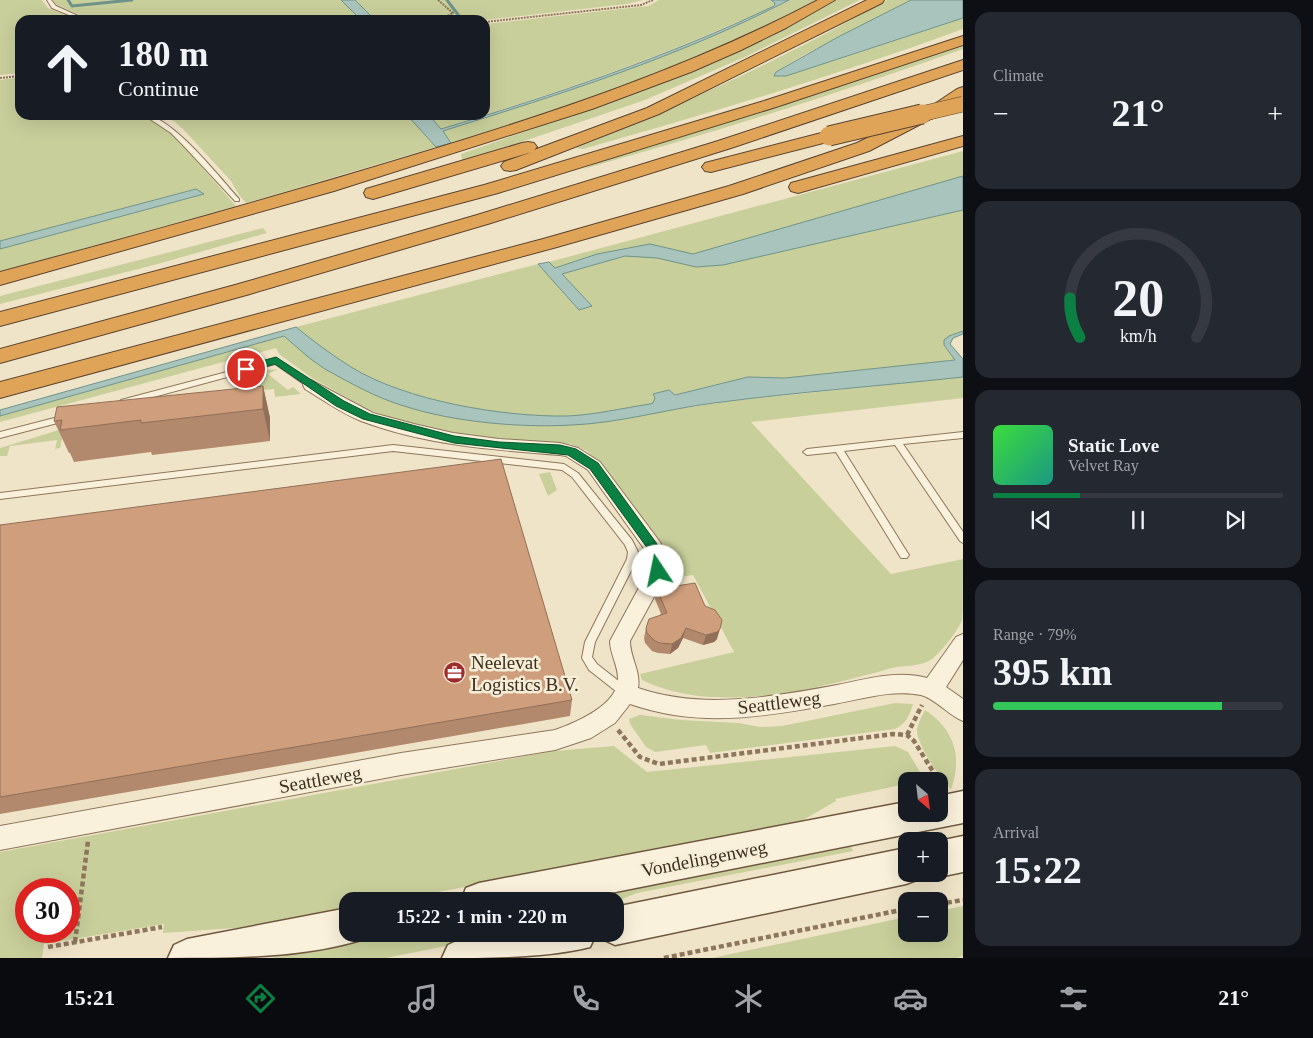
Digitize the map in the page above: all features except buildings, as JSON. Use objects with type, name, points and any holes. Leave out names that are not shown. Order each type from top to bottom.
[{"type":"highway","points":[[0,279],[382,171],[534,124],[687,68],[747,41],[828,0]]},
{"type":"highway","points":[[9,317],[340,220],[506,167],[653,112],[877,0]]},
{"type":"highway","points":[[9,317],[500,186],[770,104],[963,40]]},
{"type":"highway","points":[[0,342],[138,307],[788,116],[963,54]]},
{"type":"highway","points":[[0,356],[186,306],[419,239],[755,135],[963,65]]},
{"type":"highway","points":[[353,199],[498,157],[696,90]]},
{"type":"highway","points":[[0,390],[537,247],[736,190],[863,147],[936,110],[963,92]]},
{"type":"highway","points":[[419,239],[520,216],[829,136],[963,104]]},
{"type":"highway","points":[[537,247],[638,227],[827,180],[963,141]]},
{"type":"highway","points":[[0,290],[325,206]]},
{"type":"main road","points":[[948,810],[963,807]]},
{"type":"main road","name":"Vondelingenweg","points":[[525,892],[898,820]]},
{"type":"main road","points":[[948,857],[963,854]]},
{"type":"main road","points":[[624,924],[898,868]]},
{"type":"main road","points":[[187,958],[339,929]]},
{"type":"main road","points":[[461,958],[538,942]]},
{"type":"street","points":[[310,385],[340,404],[367,417],[390,424],[454,439],[499,445],[560,449],[572,452],[594,466],[653,547],[658,559],[658,571],[620,641],[620,650],[626,664],[629,679],[626,693]]},
{"type":"street","points":[[932,689],[963,643]]},
{"type":"street","name":"Seattleweg","points":[[0,838],[401,764],[554,740],[583,731],[607,716],[626,693],[646,702],[675,708],[737,709],[782,704],[902,683],[932,689],[963,711]]},
{"type":"lane","points":[[49,0],[54,7],[73,15]]},
{"type":"lane","points":[[156,120],[164,124],[197,155],[237,200]]},
{"type":"lane","points":[[114,404],[276,360],[310,385]]},
{"type":"lane","points":[[0,435],[78,414]]},
{"type":"lane","points":[[807,452],[963,435]]},
{"type":"lane","points":[[897,442],[963,539]]},
{"type":"lane","points":[[0,496],[393,448],[564,467],[575,474],[629,543],[632,552],[632,560],[626,573],[590,642],[587,658],[593,668],[626,693]]},
{"type":"lane","points":[[838,448],[904,555]]},
{"type":"path","points":[[438,0],[453,13],[449,15]]},
{"type":"path","points":[[490,21],[641,5],[653,0]]},
{"type":"path","points":[[0,78],[15,76]]},
{"type":"path","points":[[907,735],[919,708],[932,689]]},
{"type":"path","points":[[607,716],[641,758],[649,764],[893,734],[907,735],[919,747],[934,772]]},
{"type":"path","points":[[80,902],[90,822]]},
{"type":"path","points":[[948,902],[963,900]]},
{"type":"path","points":[[664,958],[898,911]]},
{"type":"path","points":[[80,941],[162,927]]},
{"type":"path","points":[[48,947],[70,943]]},
{"type":"green space","points":[[0,0],[42,0],[48,8],[65,15],[15,15],[15,74],[0,75]]},
{"type":"green space","points":[[53,0],[341,0],[356,15],[80,15],[57,5]]},
{"type":"green space","points":[[355,0],[643,0],[627,4],[490,19],[490,15],[370,15]]},
{"type":"green space","points":[[659,0],[771,0],[775,3],[772,7],[762,12],[674,49],[580,84],[490,113],[490,23],[648,6]]},
{"type":"green space","points":[[789,0],[818,0],[686,64],[584,103],[537,119],[451,143],[443,131],[478,120],[490,120],[490,116],[619,73],[747,20]]},
{"type":"green space","points":[[837,0],[860,0],[747,56],[645,100],[480,156],[462,160],[461,154],[580,112],[773,33]]},
{"type":"green space","points":[[887,0],[911,0],[804,55],[774,73],[836,60],[963,18],[963,29],[774,93],[583,149],[576,148],[655,115],[773,61]]},
{"type":"green space","points":[[963,43],[963,49],[820,98],[580,170],[630,150]]},
{"type":"green space","points":[[15,78],[15,120],[150,120],[163,126],[236,206],[0,272],[0,249],[204,194],[195,189],[0,241],[0,80]]},
{"type":"green space","points":[[171,120],[412,120],[436,147],[246,203],[231,181]]},
{"type":"green space","points":[[433,120],[469,120],[441,129]]},
{"type":"green space","points":[[963,151],[963,331],[944,345],[956,360],[785,378],[748,377],[674,395],[669,390],[653,394],[655,398],[653,403],[650,404],[588,414],[542,416],[514,414],[456,405],[399,389],[373,379],[351,367],[296,327],[538,264],[579,310],[592,306],[549,262]]},
{"type":"green space","points":[[263,228],[267,233],[154,265],[0,304],[0,296]]},
{"type":"green space","points":[[284,336],[324,368],[371,393],[404,406],[450,417],[526,426],[573,425],[731,401],[963,377],[963,398],[751,422],[891,574],[963,559],[962,620],[957,630],[936,656],[928,662],[918,665],[892,668],[799,691],[767,695],[734,698],[702,696],[671,691],[642,680],[640,674],[734,652],[693,575],[665,579],[668,569],[664,551],[605,470],[587,451],[570,444],[509,440],[455,433],[399,420],[369,410],[312,378],[279,354],[276,348],[0,422],[0,416]]},
{"type":"green space","points":[[278,369],[268,374],[288,390],[293,387],[301,394],[275,397],[274,389],[256,391],[251,408],[251,374],[239,374],[256,371],[256,378],[266,377],[266,370]]},
{"type":"green space","points":[[66,420],[60,448],[55,449],[57,440],[10,446],[7,456],[0,456],[0,448],[62,429]]},
{"type":"green space","points":[[550,472],[557,490],[548,496],[539,474]]},
{"type":"green space","points":[[895,703],[913,704],[907,719],[895,729],[710,753],[706,745],[655,752],[646,747],[630,724],[629,719],[640,715],[681,720],[739,723],[760,727],[782,726]]},
{"type":"green space","points":[[925,710],[943,726],[949,735],[956,755],[955,777],[951,789],[948,786],[948,772],[937,772],[920,742],[917,729]]},
{"type":"green space","points":[[614,746],[647,772],[895,746],[908,752],[920,772],[898,772],[898,786],[835,799],[836,801],[798,823],[438,892],[339,892],[339,912],[262,926],[163,933],[164,924],[80,938],[80,878],[15,878],[15,943],[50,943],[44,944],[42,958],[0,958],[0,852],[554,751]]},
{"type":"green space","points":[[850,844],[853,851],[637,893],[624,898],[624,892],[606,892]]},
{"type":"green space","points":[[963,906],[963,956],[956,958],[712,958],[898,919],[898,942],[948,942],[948,909]]},
{"type":"green space","points":[[354,942],[467,942],[386,958],[272,958]]},
{"type":"water","points":[[341,0],[355,0],[370,15],[356,15]]},
{"type":"water","points":[[771,0],[789,0],[662,57],[490,116],[490,114],[568,89],[693,42],[774,6],[775,3]]},
{"type":"water","points":[[911,0],[963,0],[963,18],[786,76],[774,76],[776,72],[838,37]]},
{"type":"water","points":[[412,120],[433,120],[441,129],[470,120],[478,120],[443,131],[451,143],[436,147]]},
{"type":"water","points":[[963,176],[963,210],[723,265],[696,267],[657,258],[625,256],[562,274],[592,306],[579,310],[538,264],[549,262],[555,268],[597,254],[650,244],[693,254]]},
{"type":"water","points":[[196,189],[204,194],[0,249],[0,241]]},
{"type":"water","points":[[296,327],[351,367],[373,379],[427,398],[456,405],[514,414],[567,416],[588,414],[650,404],[653,403],[655,398],[653,394],[669,390],[675,395],[748,377],[785,378],[955,360],[944,345],[944,340],[963,331],[963,334],[953,338],[950,344],[963,359],[963,377],[745,399],[590,424],[552,426],[509,425],[465,420],[423,412],[384,399],[325,369],[284,336],[0,416],[0,410]]},
{"type":"waterway","points":[[68,0],[72,6],[132,0]]},
{"type":"waterway","points":[[447,0],[458,15]]},
{"type":"place","name":"Neelevat Logistics B.V.","points":[[455,673]]},
{"type":"route","points":[[246,369],[276,360],[340,404],[367,417],[414,430],[454,439],[499,445],[560,449],[572,452],[594,466],[653,547],[658,559],[658,571]]}]
